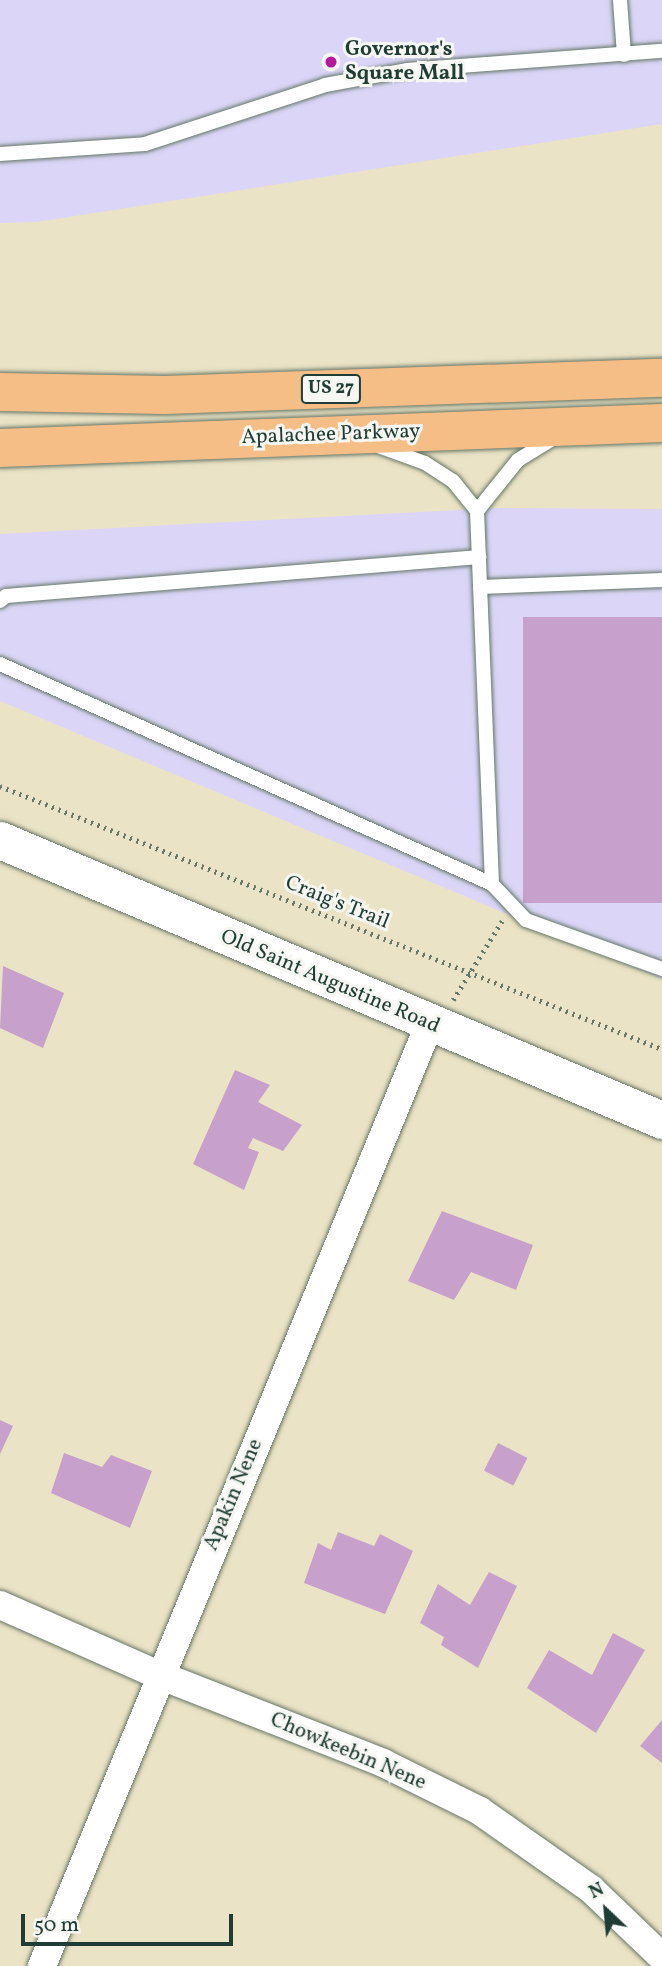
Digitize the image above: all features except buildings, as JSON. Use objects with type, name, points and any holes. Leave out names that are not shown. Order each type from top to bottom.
[{"type":"main road","name":"US 27","points":[[0,392],[165,395],[662,378]]},
{"type":"main road","name":"Apalachee Parkway","points":[[0,448],[662,423]]},
{"type":"street","name":"Old Saint Augustine Road","points":[[0,839],[434,1027],[662,1121]]},
{"type":"street","name":"Apakin Nene","points":[[41,1966],[159,1675],[434,1027]]},
{"type":"street","name":"Chowkeebin Nene","points":[[0,1605],[159,1675],[383,1763],[480,1811],[539,1848],[591,1889],[662,1957]]},
{"type":"lane","points":[[620,0],[624,55]]},
{"type":"lane","points":[[0,155],[145,144],[325,85],[407,70],[662,51]]},
{"type":"lane","points":[[477,511],[518,460],[573,427]]},
{"type":"lane","points":[[346,434],[425,463],[453,481],[477,511],[492,884]]},
{"type":"lane","points":[[0,601],[6,596],[479,557]]},
{"type":"lane","points":[[480,587],[662,580]]},
{"type":"lane","points":[[0,664],[492,884],[526,920],[662,969]]},
{"type":"path","name":"Craig's Trail","points":[[0,786],[662,1049]]},
{"type":"path","points":[[434,1027],[512,905]]},
{"type":"shaded area","name":"Governor's Square Mall","points":[[0,0],[662,0],[662,124],[37,222],[0,223]]},
{"type":"shaded area","points":[[497,508],[662,509],[662,979],[0,701],[0,534]]},
{"type":"place","name":"Governor's Square Mall","points":[[331,62]]}]
